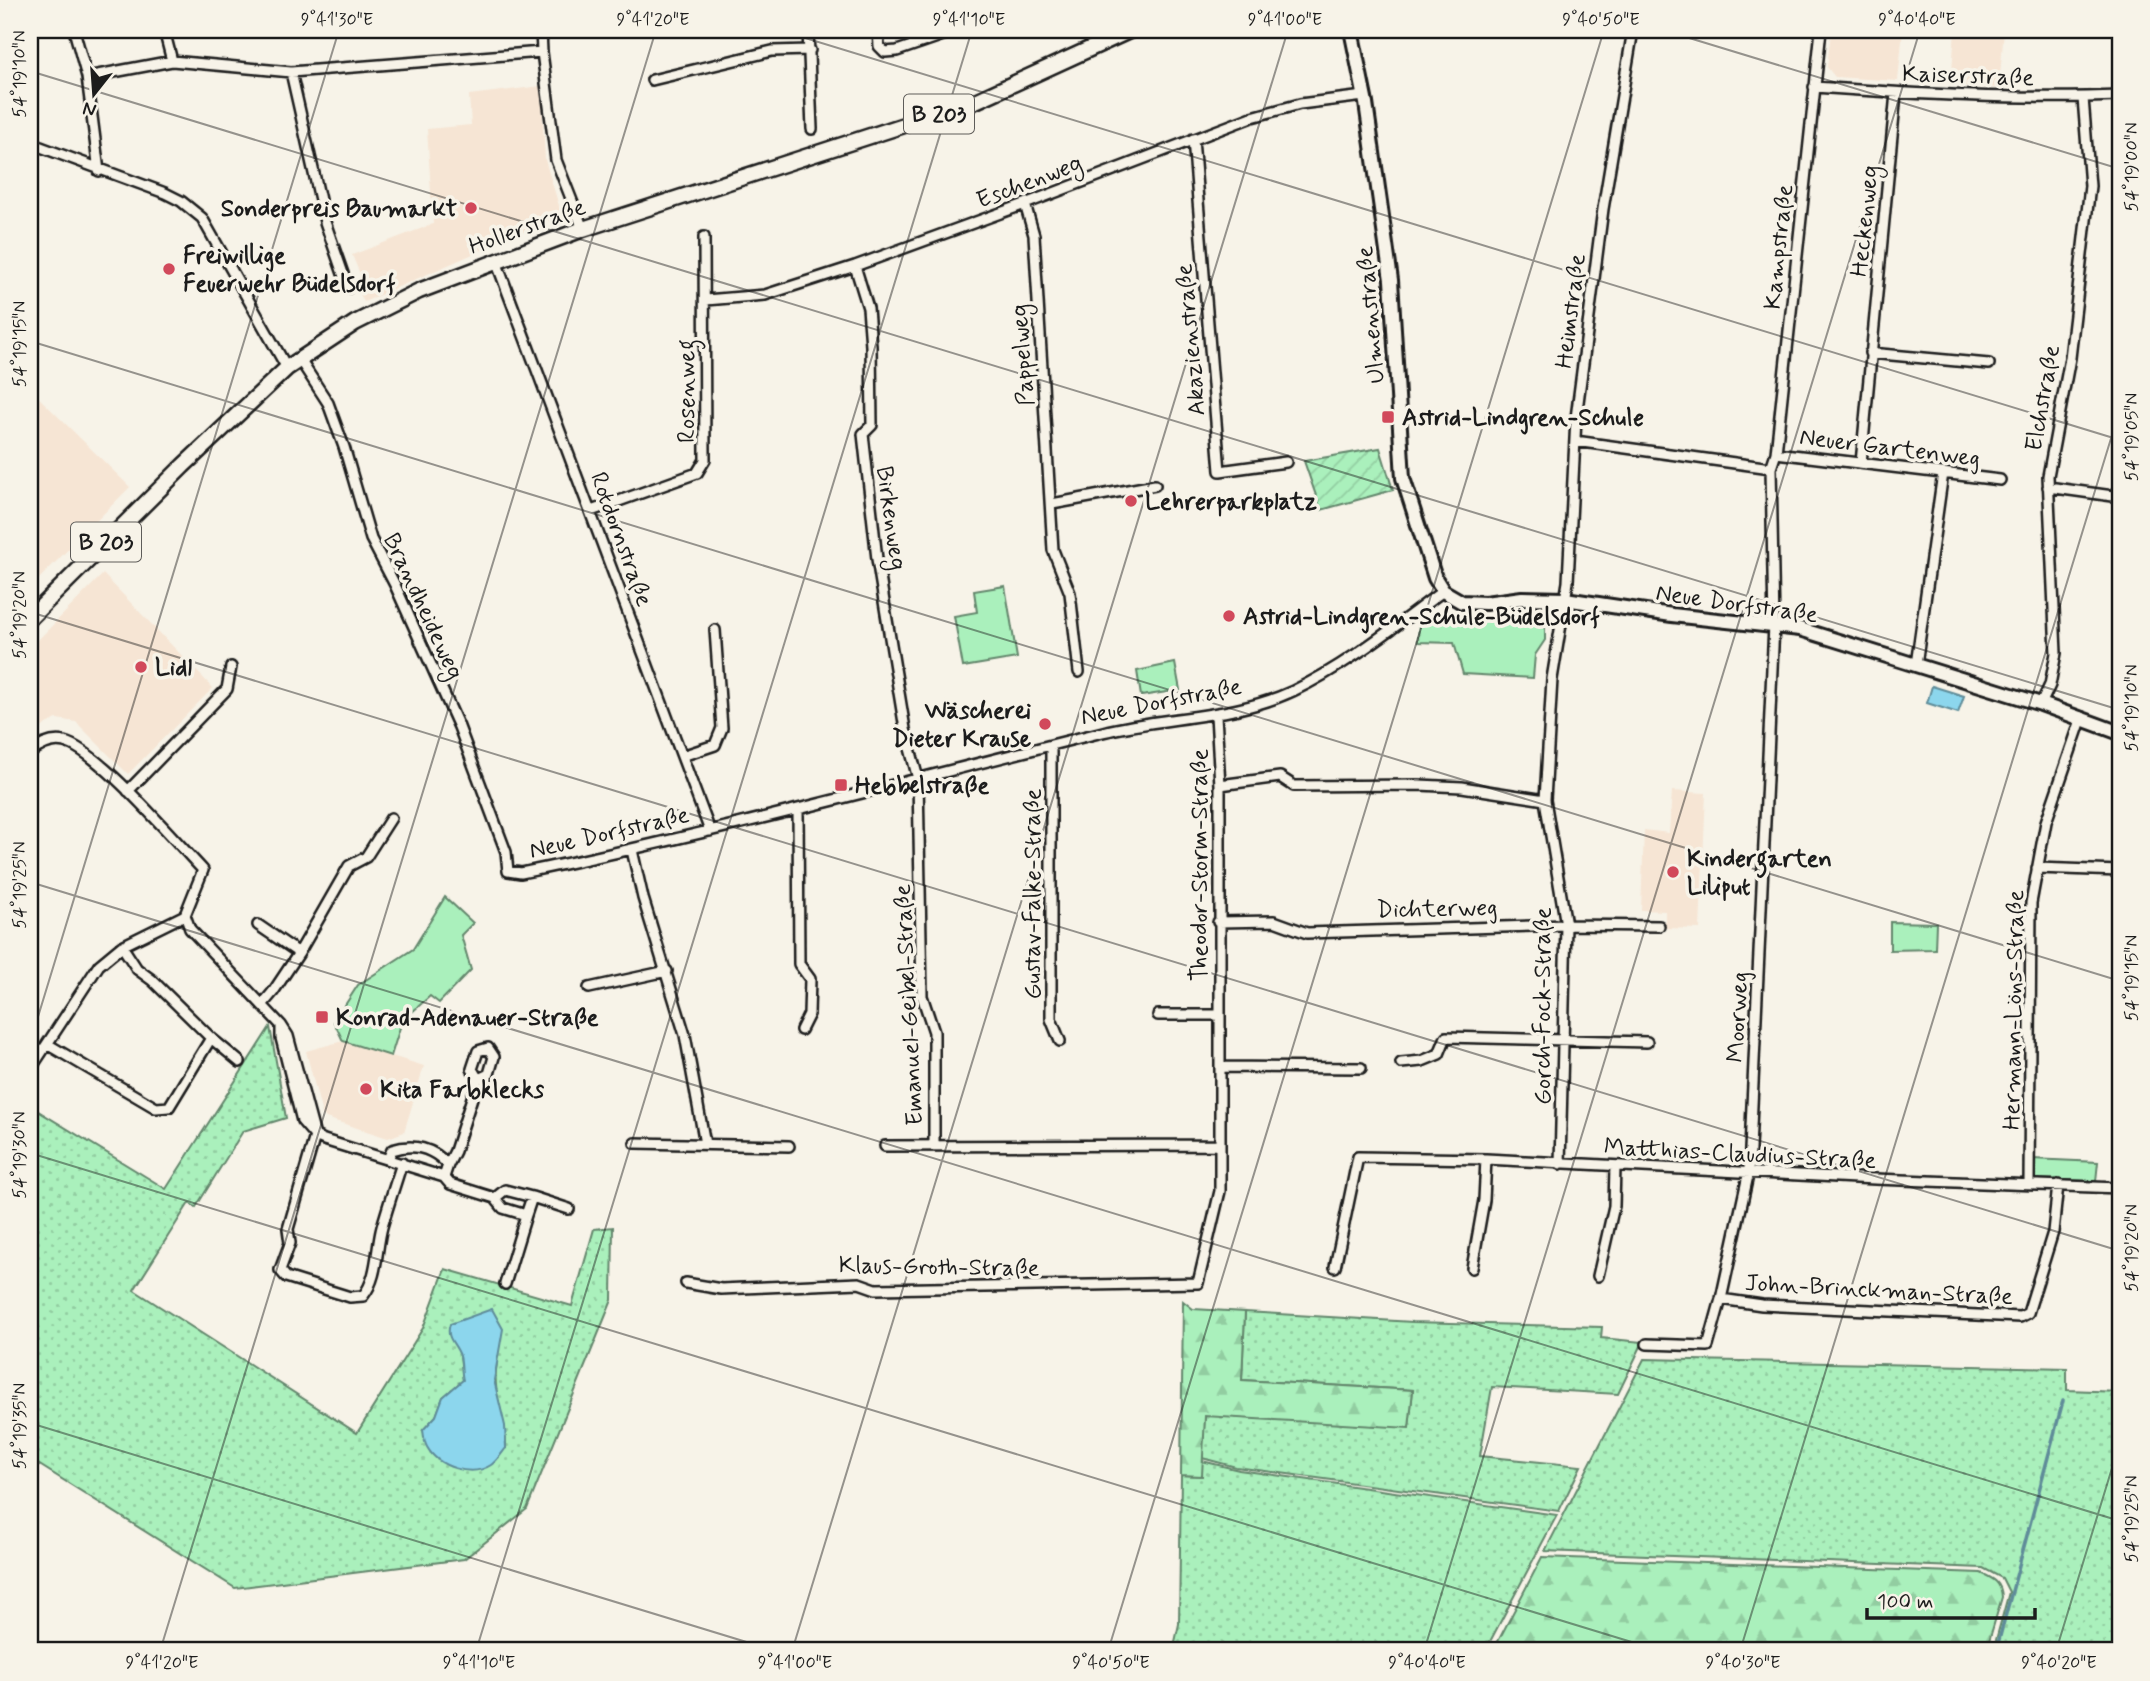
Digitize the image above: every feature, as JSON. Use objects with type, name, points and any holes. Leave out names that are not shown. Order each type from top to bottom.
[{"type":"main road","name":"Hollerstraße","points":[[30,618],[183,466],[287,368],[355,323],[419,291],[583,229],[969,104],[1131,30]]},
{"type":"street","points":[[74,30],[87,77],[99,171]]},
{"type":"street","points":[[164,30],[172,61]]},
{"type":"street","points":[[541,30],[556,160],[583,229]]},
{"type":"street","points":[[808,30],[812,129]]},
{"type":"street","points":[[878,30],[879,46],[885,52],[897,51],[958,30]]},
{"type":"street","name":"Ulmenstraße","points":[[1351,30],[1364,96],[1391,280],[1403,478],[1435,578],[1443,591]]},
{"type":"street","name":"Heimstraße","points":[[1565,598],[1569,582],[1575,441],[1603,209],[1633,30]]},
{"type":"street","name":"Kampstraße","points":[[1771,468],[1776,453],[1821,30]]},
{"type":"street","points":[[652,80],[772,51],[810,50]]},
{"type":"street","points":[[87,77],[172,61],[291,72],[542,52]]},
{"type":"street","points":[[291,72],[325,222],[348,288]]},
{"type":"street","name":"Kaiserstraße","points":[[1814,87],[1896,93],[2083,98],[2120,96]]},
{"type":"street","name":"Heckenweg","points":[[1861,463],[1896,93]]},
{"type":"street","name":"Eschenweg","points":[[706,300],[765,295],[855,266],[1252,117],[1300,104],[1364,96]]},
{"type":"street","name":"Elchstraße","points":[[2041,704],[2050,685],[2056,653],[2048,476],[2070,358],[2090,186],[2083,98]]},
{"type":"street","name":"Akazienstraße","points":[[1193,139],[1220,471],[1286,462]]},
{"type":"street","points":[[30,144],[165,193],[181,201],[202,218],[287,368]]},
{"type":"street","name":"Pappelweg","points":[[1026,204],[1034,235],[1054,550],[1070,593],[1079,672]]},
{"type":"street","name":"Rosenweg","points":[[591,511],[697,473],[705,460],[704,237]]},
{"type":"street","name":"Rotdornstraße","points":[[496,261],[710,831]]},
{"type":"street","name":"Birkenweg","points":[[855,266],[868,308],[871,346],[872,425],[863,434],[877,559],[905,729],[918,779]]},
{"type":"street","points":[[1870,353],[1989,364]]},
{"type":"street","name":"Brandheideweg","points":[[300,360],[328,403],[371,539],[395,584],[458,727],[506,852],[508,871]]},
{"type":"street","points":[[1575,441],[1771,468]]},
{"type":"street","name":"Neuer Gartenweg","points":[[1776,453],[2000,480]]},
{"type":"street","name":"Moorweg","points":[[1647,1344],[1708,1346],[1749,1171],[1774,625],[1771,468]]},
{"type":"street","points":[[1916,665],[1943,473]]},
{"type":"street","points":[[1052,504],[1155,485]]},
{"type":"street","points":[[2048,487],[2120,497]]},
{"type":"street","name":"Neue Dorfstraße","points":[[508,871],[521,873],[632,850],[1143,723],[1241,710],[1293,691],[1345,661],[1443,591],[1462,602],[1565,598],[1681,616],[1800,629],[2082,717],[2120,733]]},
{"type":"street","name":"Gorch-Fock-Straße","points":[[1560,1164],[1566,925],[1545,800],[1552,679],[1565,598]]},
{"type":"street","points":[[682,756],[715,745],[722,728],[715,630]]},
{"type":"street","points":[[128,791],[227,689],[231,667]]},
{"type":"street","name":"Theodor-Storm-Straße","points":[[1191,1284],[1198,1283],[1201,1277],[1220,1191],[1220,785],[1216,715]]},
{"type":"street","name":"Hermann-Löns-Straße","points":[[2029,1184],[2031,903],[2046,822],[2082,717]]},
{"type":"street","points":[[30,753],[40,745],[62,741],[81,748],[128,791],[203,870],[186,915],[190,929],[281,1025],[288,1036],[315,1136],[288,1229],[290,1242],[280,1270],[286,1277],[350,1297],[363,1296],[368,1290],[382,1228],[402,1163]]},
{"type":"street","name":"Gustav-Falke-Straße","points":[[1051,746],[1051,1019],[1060,1041]]},
{"type":"street","points":[[1220,785],[1280,777],[1294,786],[1372,784],[1451,787],[1545,800]]},
{"type":"street","name":"Emanuel-Geibel-Straße","points":[[918,779],[922,996],[934,1032],[934,1145]]},
{"type":"street","points":[[798,809],[799,964],[810,979],[809,1014],[801,1030]]},
{"type":"street","points":[[262,1005],[299,953],[349,866],[366,858],[391,818]]},
{"type":"street","points":[[632,850],[643,898],[667,971],[705,1144]]},
{"type":"street","points":[[2037,868],[2120,871]]},
{"type":"street","points":[[30,1070],[34,1059],[47,1044],[99,965],[122,946],[186,915]]},
{"type":"street","name":"Dichterweg","points":[[1219,922],[1274,921],[1307,933],[1364,929],[1658,926]]},
{"type":"street","points":[[258,925],[299,953]]},
{"type":"street","points":[[122,946],[136,969],[152,980],[211,1038],[240,1062]]},
{"type":"street","points":[[589,988],[667,971]]},
{"type":"street","name":"Theodor-Storm-Straße","points":[[1158,1015],[1218,1015]]},
{"type":"street","points":[[1401,1063],[1422,1061],[1439,1054],[1446,1037],[1647,1042]]},
{"type":"street","points":[[47,1044],[156,1108],[169,1107],[211,1038]]},
{"type":"street","points":[[1220,1067],[1361,1068]]},
{"type":"street","points":[[444,1177],[478,1079]]},
{"type":"street","points":[[315,1136],[444,1177],[450,1184],[495,1198],[503,1208],[526,1215]]},
{"type":"street","points":[[635,1143],[789,1146]]},
{"type":"street","name":"Emanuel-Geibel-Straße","points":[[885,1146],[1220,1145]]},
{"type":"street","points":[[388,1159],[392,1150],[418,1147],[439,1154],[448,1165]]},
{"type":"street","name":"Matthias-Claudius-Straße","points":[[1335,1267],[1359,1157],[1486,1159],[1875,1179],[2120,1188]]},
{"type":"street","points":[[1472,1268],[1483,1200],[1486,1159]]},
{"type":"street","points":[[1598,1276],[1614,1206],[1615,1167]]},
{"type":"street","name":"John-Brinckman-Straße","points":[[1721,1299],[1762,1306],[2020,1317],[2028,1313],[2053,1232],[2058,1185]]},
{"type":"street","points":[[495,1198],[505,1190],[569,1209]]},
{"type":"street","points":[[505,1284],[532,1197]]},
{"type":"street","name":"Klaus-Groth-Straße","points":[[686,1283],[721,1289],[859,1283],[876,1289],[1191,1284]]},
{"type":"shaded area","points":[[1815,30],[1903,30],[1898,81],[1835,77],[1827,67],[1831,32]]},
{"type":"shaded area","points":[[1955,30],[2004,30],[1999,88],[1951,85]]},
{"type":"shaded area","points":[[541,86],[545,160],[561,212],[548,221],[364,302],[358,290],[365,286],[352,255],[433,224],[427,129],[471,125],[469,95]]},
{"type":"shaded area","points":[[30,389],[130,487],[30,588]]},
{"type":"shaded area","points":[[103,574],[213,688],[128,774],[76,722],[57,719],[46,724],[30,739],[30,648]]},
{"type":"shaded area","name":"Kindergarten Liliput","points":[[1672,791],[1706,793],[1700,929],[1665,928],[1665,911],[1641,910],[1644,830],[1669,833]]},
{"type":"shaded area","name":"Kita Farbklecks","points":[[343,1041],[424,1066],[404,1132],[388,1138],[326,1118],[322,1114],[306,1051]]},
{"type":"green space","points":[[1380,448],[1393,490],[1321,510],[1304,461]]},
{"type":"green space","points":[[1005,586],[1017,658],[963,667],[954,616],[977,612],[974,591]]},
{"type":"green space","points":[[1545,615],[1545,640],[1535,655],[1533,678],[1463,674],[1454,643],[1418,642],[1419,623]]},
{"type":"green space","points":[[1175,663],[1180,690],[1141,696],[1137,671]]},
{"type":"green space","points":[[445,897],[473,923],[461,935],[471,970],[439,1003],[430,996],[402,1021],[391,1056],[343,1041],[334,1022],[358,985],[413,949]]},
{"type":"green space","points":[[1890,922],[1936,923],[1935,949],[1890,950]]},
{"type":"green space","points":[[270,1027],[286,1118],[243,1131],[196,1207],[189,1203],[134,1290],[357,1433],[423,1328],[445,1269],[572,1306],[594,1229],[613,1227],[612,1300],[527,1509],[464,1559],[235,1588],[30,1459],[30,1113],[33,1108],[166,1189]],"holes":[[[460,1356],[497,1363],[497,1396],[506,1448],[423,1430],[436,1416],[443,1397],[463,1380]]]},
{"type":"green space","points":[[2032,1159],[2098,1162],[2096,1181],[2033,1179]]},
{"type":"green space","points":[[1183,1301],[1193,1309],[1245,1312],[1242,1380],[1413,1390],[1409,1428],[1205,1416],[1202,1476],[1181,1475]]},
{"type":"green space","points":[[1245,1312],[1413,1322],[1602,1327],[1601,1338],[1643,1342],[1618,1394],[1492,1387],[1480,1456],[1581,1466],[1559,1511],[1236,1467],[1202,1458],[1205,1415],[1409,1427],[1413,1390],[1242,1380]]},
{"type":"green space","points":[[1644,1359],[2067,1368],[2067,1390],[2120,1392],[2120,1651],[1993,1651],[2009,1592],[2002,1578],[1983,1568],[1545,1551]]},
{"type":"green space","points":[[1202,1461],[1239,1470],[1557,1515],[1485,1651],[1173,1651],[1179,1624],[1181,1475],[1202,1476]]},
{"type":"green space","points":[[1542,1557],[1981,1573],[1996,1582],[2002,1597],[1986,1651],[1493,1651]]},
{"type":"water","points":[[1932,686],[1964,696],[1958,713],[1927,703]]},
{"type":"water","points":[[492,1309],[503,1329],[494,1380],[505,1426],[506,1448],[491,1465],[483,1469],[465,1470],[447,1465],[432,1454],[425,1443],[423,1430],[436,1416],[443,1397],[463,1380],[460,1356],[449,1334],[450,1324]]},
{"type":"waterway","points":[[1996,1651],[2063,1401]]},
{"type":"place","name":"Sonderpreis Baumarkt","points":[[471,208]]},
{"type":"place","name":"Freiwillige Feuerwehr Büdelsdorf","points":[[169,269]]},
{"type":"place","name":"Astrid-Lindgren-Schule","points":[[1388,417]]},
{"type":"place","name":"Lehrerparkplatz","points":[[1131,501]]},
{"type":"place","name":"Astrid-Lindgren-Schule-Büdelsdorf","points":[[1229,616]]},
{"type":"place","name":"Lidl","points":[[141,667]]},
{"type":"place","name":"Wäscherei Dieter Krause","points":[[1045,724]]},
{"type":"place","name":"Hebbelstraße","points":[[841,785]]},
{"type":"place","name":"Kindergarten Liliput","points":[[1673,872]]},
{"type":"place","name":"Konrad-Adenauer-Straße","points":[[322,1017]]},
{"type":"place","name":"Kita Farbklecks","points":[[366,1089]]}]
